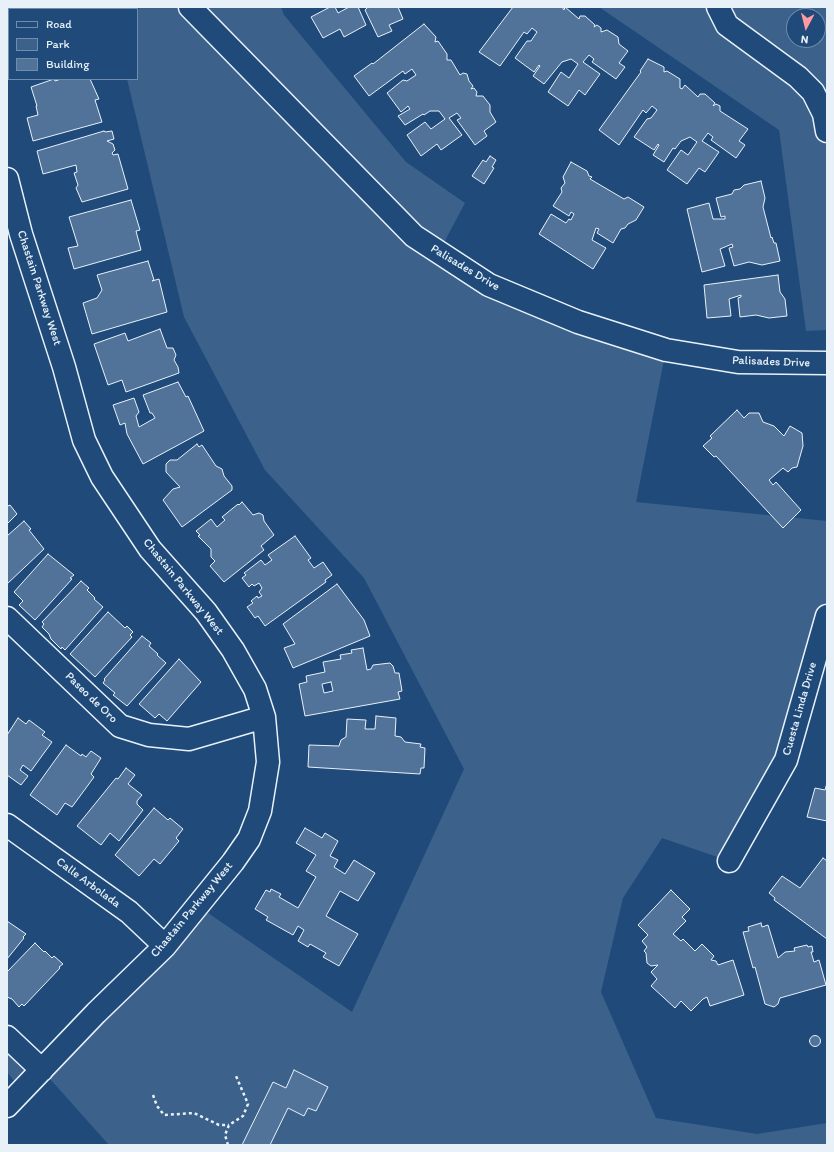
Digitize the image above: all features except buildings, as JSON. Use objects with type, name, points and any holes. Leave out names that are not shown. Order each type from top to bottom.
[{"type":"street","name":"Palisades Drive","points":[[190,7],[414,236],[489,285],[578,322],[666,350],[738,362],[827,363]]},
{"type":"street","points":[[718,7],[727,25],[798,77],[813,92],[824,114],[827,131]]},
{"type":"street","name":"Chastain Parkway West","points":[[7,179],[21,234],[64,367],[84,440],[102,477],[150,549],[206,612],[233,650],[255,689],[264,717],[268,762],[266,782],[260,811],[249,839],[165,946],[96,1013],[7,1106]]},
{"type":"street","name":"Cuesta Linda Drive","points":[[729,861],[786,760],[827,616]]},
{"type":"street","name":"Paseo de Oro","points":[[7,618],[120,726],[149,735],[189,739],[264,717]]},
{"type":"street","name":"Calle Arbolada","points":[[7,824],[129,912],[165,946]]},
{"type":"street","points":[[7,1037],[42,1070]]},
{"type":"path","points":[[153,1095],[156,1106],[164,1115],[194,1113],[219,1125],[229,1125],[243,1116],[248,1104],[236,1076]]},
{"type":"path","points":[[228,1145],[225,1135],[229,1125]]},
{"type":"green space","points":[[139,7],[281,7],[284,15],[406,162],[465,203],[439,252],[666,350],[636,502],[827,521],[827,616],[786,760],[729,861],[662,838],[623,898],[601,992],[656,1118],[757,1134],[827,1123],[827,1145],[109,1145],[42,1070],[198,906],[352,1012],[464,769],[364,578],[265,470],[184,317],[127,80],[138,80]]},
{"type":"green space","points":[[599,7],[827,7],[827,330],[806,331],[779,130]]},
{"type":"green space","points":[[7,1037],[42,1070],[22,1091],[7,1072]]}]
